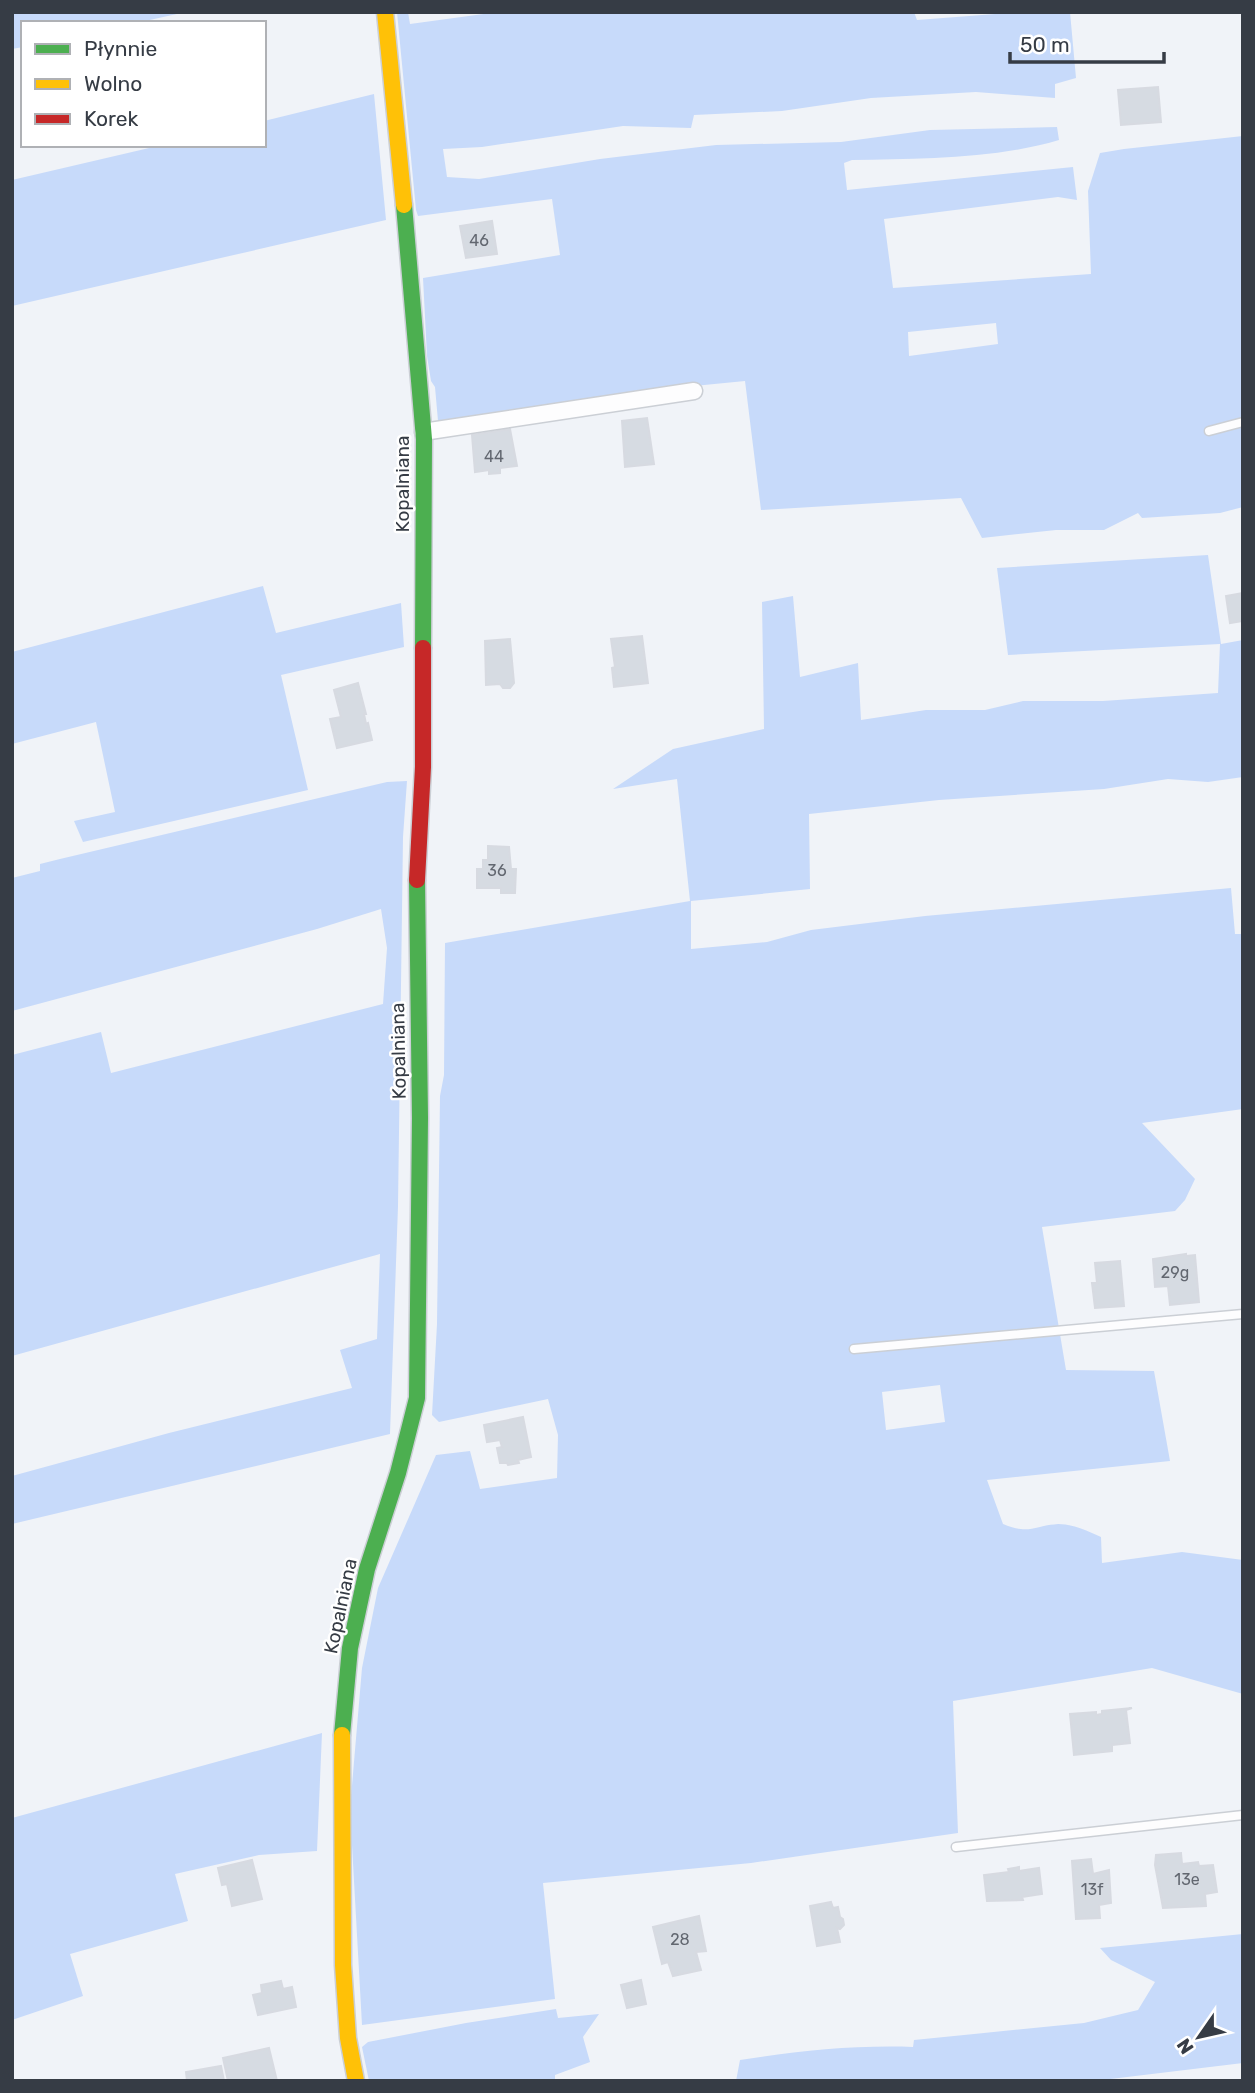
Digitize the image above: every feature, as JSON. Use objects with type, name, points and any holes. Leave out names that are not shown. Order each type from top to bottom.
[{"type":"street","name":"Kopalniana","points":[[356,2081],[348,2038],[343,1965],[341,1744],[348,1661],[367,1569],[398,1473],[417,1398],[420,1118],[417,868],[423,767],[423,432],[398,130],[385,12]]},
{"type":"street","points":[[423,432],[694,391]]},
{"type":"lane","points":[[1209,431],[1243,422]]},
{"type":"lane","points":[[854,1349],[1243,1314]]},
{"type":"lane","points":[[956,1847],[1243,1815]]},
{"type":"shaded area","points":[[12,12],[186,12],[145,21],[21,21],[21,47],[12,49]]},
{"type":"shaded area","points":[[397,12],[408,12],[410,24],[498,12],[914,12],[917,20],[1020,12],[1070,12],[1076,78],[1055,84],[1055,98],[976,92],[871,98],[782,111],[694,115],[691,128],[623,126],[482,147],[443,149],[447,177],[479,179],[600,159],[716,145],[841,142],[930,130],[1057,127],[1059,140],[1009,151],[957,157],[852,160],[844,163],[847,190],[1073,167],[1077,200],[1058,197],[884,219],[893,288],[1091,274],[1088,191],[1100,153],[1243,136],[1243,507],[1220,513],[1142,518],[1138,513],[1104,530],[1056,530],[982,538],[961,498],[761,510],[745,381],[643,391],[438,421],[435,387],[431,381],[427,356],[423,278],[560,255],[552,199],[418,216]],"holes":[[[996,323],[998,344],[909,356],[908,332]]]},
{"type":"shaded area","points":[[374,94],[386,220],[12,306],[12,180],[153,147],[266,147],[266,121]]},
{"type":"shaded area","points":[[1208,555],[1221,644],[1243,640],[1243,777],[1208,782],[1168,779],[1104,789],[939,800],[809,814],[810,889],[691,901],[691,949],[767,942],[811,930],[925,916],[1231,888],[1235,934],[1243,934],[1243,1109],[1142,1123],[1195,1179],[1185,1200],[1175,1211],[1042,1227],[1066,1370],[1154,1371],[1170,1461],[987,1480],[1003,1524],[1025,1529],[1064,1524],[1086,1530],[1101,1537],[1102,1563],[1182,1552],[1243,1560],[1243,1694],[1152,1668],[953,1701],[958,1833],[751,1863],[543,1883],[555,1999],[362,2025],[350,1809],[362,1668],[378,1588],[436,1455],[470,1451],[480,1489],[557,1478],[558,1435],[548,1399],[439,1422],[432,1415],[437,1324],[440,1096],[444,1075],[445,943],[690,901],[677,779],[613,789],[673,749],[764,729],[762,602],[793,596],[800,677],[858,663],[861,720],[926,710],[985,710],[1023,701],[1103,701],[1218,693],[1220,644],[1008,655],[997,568]],"holes":[[[940,1385],[945,1422],[886,1430],[882,1392]]]},
{"type":"shaded area","points":[[263,586],[276,633],[401,603],[404,647],[281,675],[308,790],[83,842],[74,821],[115,812],[96,722],[12,744],[12,652]]},
{"type":"shaded area","points":[[407,781],[403,837],[398,1206],[390,1434],[12,1524],[12,1476],[169,1433],[352,1388],[340,1350],[377,1339],[380,1254],[12,1356],[12,1055],[101,1032],[111,1073],[383,1004],[387,948],[381,909],[317,929],[12,1011],[12,878],[40,871],[40,864],[60,859],[387,782]]},
{"type":"shaded area","points":[[322,1733],[317,1851],[259,1855],[175,1874],[188,1921],[70,1954],[83,1996],[12,2020],[12,1818]]},
{"type":"shaded area","points":[[1243,1934],[1243,2063],[1094,2081],[736,2081],[740,2060],[826,2049],[913,2047],[914,2040],[1084,2023],[1138,2010],[1155,1982],[1111,1960],[1100,1948]]},
{"type":"shaded area","points":[[556,2009],[558,2018],[599,2014],[583,2037],[590,2062],[555,2075],[555,2081],[369,2081],[362,2047],[368,2042]]},
{"type":"building","points":[[1158,87],[1161,122],[1121,125],[1118,90]]},
{"type":"building","points":[[492,221],[497,254],[466,258],[460,226]]},
{"type":"building","points":[[647,418],[654,464],[625,467],[622,421]]},
{"type":"building","points":[[510,429],[517,466],[500,468],[500,473],[489,474],[489,470],[475,472],[472,435]]},
{"type":"building","points":[[1243,593],[1243,621],[1230,623],[1226,596]]},
{"type":"building","points":[[642,636],[648,683],[614,687],[612,668],[615,667],[611,639]]},
{"type":"building","points":[[510,639],[514,683],[510,688],[503,688],[500,684],[486,685],[485,641]]},
{"type":"building","points":[[358,683],[372,740],[337,748],[330,719],[341,717],[334,690]]},
{"type":"building","points":[[488,846],[509,847],[511,869],[516,869],[515,893],[501,893],[501,888],[477,888],[477,869],[483,869],[483,860],[488,860]]},
{"type":"building","points":[[1195,1255],[1199,1302],[1170,1305],[1168,1286],[1155,1287],[1153,1259]]},
{"type":"building","points":[[1120,1261],[1124,1306],[1095,1308],[1092,1283],[1097,1283],[1095,1263]]},
{"type":"building","points":[[523,1417],[531,1457],[518,1460],[519,1463],[500,1463],[497,1448],[502,1447],[500,1440],[487,1442],[484,1425]]},
{"type":"building","points":[[1132,1708],[1126,1710],[1130,1743],[1112,1745],[1112,1751],[1074,1755],[1070,1714],[1096,1712],[1096,1715],[1102,1714],[1102,1711]]},
{"type":"building","points":[[1181,1853],[1182,1864],[1198,1862],[1199,1866],[1213,1865],[1217,1892],[1205,1894],[1206,1906],[1163,1908],[1155,1865],[1156,1855]]},
{"type":"building","points":[[1091,1859],[1093,1874],[1109,1870],[1111,1903],[1099,1905],[1100,1918],[1076,1919],[1072,1861]]},
{"type":"building","points":[[252,1860],[262,1899],[232,1906],[227,1884],[222,1885],[218,1868]]},
{"type":"building","points":[[1019,1867],[1019,1871],[1039,1868],[1042,1894],[1022,1897],[1023,1900],[987,1901],[984,1875],[1009,1872],[1008,1869]]},
{"type":"building","points":[[831,1902],[833,1908],[838,1907],[843,1919],[844,1925],[840,1929],[837,1928],[840,1942],[817,1946],[810,1906]]},
{"type":"building","points":[[699,1916],[706,1951],[696,1952],[701,1970],[673,1976],[668,1962],[662,1964],[653,1927]]},
{"type":"building","points":[[641,1980],[646,2004],[627,2008],[621,1985]]},
{"type":"building","points":[[281,1981],[283,1989],[292,1987],[296,2007],[258,2015],[253,1995],[262,1993],[261,1985]]},
{"type":"building","points":[[269,2048],[277,2081],[228,2081],[223,2058]]},
{"type":"building","points":[[221,2066],[224,2081],[187,2081],[186,2072]]},
{"type":"traffic: fast","points":[[404,205],[424,439],[423,648]]},
{"type":"traffic: fast","points":[[342,1735],[350,1648],[367,1569],[398,1473],[417,1398],[420,1118],[417,880]]},
{"type":"traffic: slow","points":[[385,12],[404,205]]},
{"type":"traffic: slow","points":[[342,1735],[343,1965],[348,2038],[356,2081]]},
{"type":"traffic: jam","points":[[417,880],[423,767],[423,648]]}]
